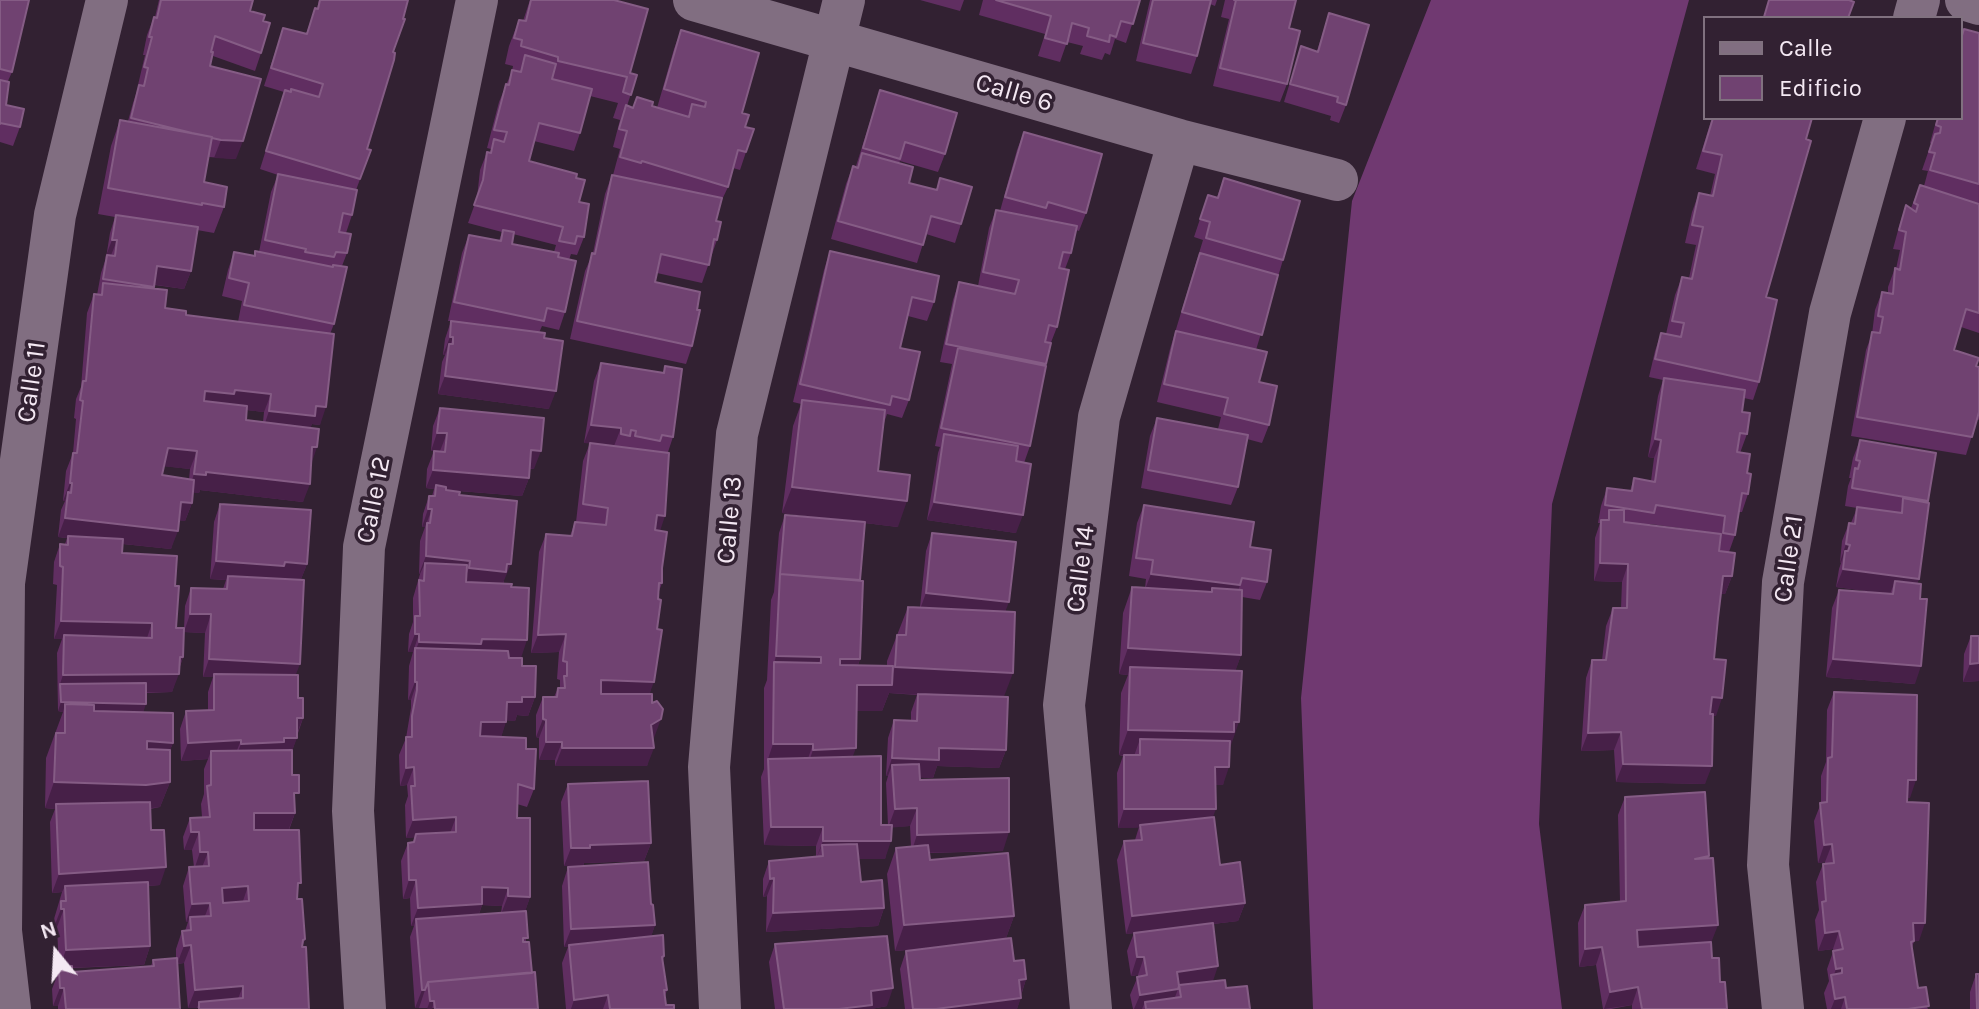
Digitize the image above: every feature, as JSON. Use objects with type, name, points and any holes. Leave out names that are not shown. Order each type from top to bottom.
[{"type":"street","name":"Calle 11","points":[[10,1009],[1,931],[4,583],[55,215],[107,0]]},
{"type":"street","name":"Calle 12","points":[[365,1009],[353,811],[364,547],[477,0]]},
{"type":"street","name":"Calle 6","points":[[694,0],[1179,140],[1337,180]]},
{"type":"street","name":"Calle 13","points":[[720,1009],[709,767],[737,434],[844,0]]},
{"type":"street","points":[[1966,0],[1979,4]]},
{"type":"street","name":"Calle 21","points":[[1783,1009],[1768,865],[1783,582],[1830,313],[1884,120]]},
{"type":"street","name":"Calle 14","points":[[1091,1009],[1064,705],[1099,417],[1179,140]]},
{"type":"shaded area","points":[[1431,0],[1689,0],[1552,504],[1539,824],[1562,1009],[1313,1009],[1301,698],[1352,201]]},
{"type":"building","points":[[0,0],[29,0],[12,72],[0,69]]},
{"type":"building","points":[[161,0],[253,0],[250,11],[265,15],[263,21],[270,23],[261,53],[215,36],[211,52],[210,66],[261,79],[243,141],[221,140],[131,118],[139,85],[144,86],[148,68],[144,67],[152,37],[149,37]]},
{"type":"building","points":[[320,0],[408,0],[393,52],[394,60],[367,149],[371,150],[360,179],[266,151],[285,90],[319,97],[323,84],[271,68],[283,28],[307,34]]},
{"type":"building","points":[[531,0],[614,0],[648,9],[630,73],[637,75],[631,95],[623,92],[627,77],[558,61],[558,57],[521,46],[522,40],[514,38],[519,20],[526,21]]},
{"type":"building","points":[[996,0],[1140,0],[1133,24],[1121,21],[1116,37],[1110,35],[1109,42],[1087,36],[1089,28],[1072,23],[1067,44],[1045,38],[1051,16]]},
{"type":"building","points":[[1153,0],[1211,0],[1197,56],[1143,43]]},
{"type":"building","points":[[1236,0],[1296,0],[1289,28],[1300,31],[1287,84],[1220,68]]},
{"type":"building","points":[[1769,0],[1854,2],[1849,16],[1764,16]]},
{"type":"building","points":[[1329,13],[1369,25],[1346,105],[1337,102],[1338,97],[1290,84],[1301,46],[1318,52]]},
{"type":"building","points":[[1964,29],[1979,33],[1979,184],[1930,170],[1935,153],[1929,152],[1941,127],[1936,125],[1937,120],[1963,120]]},
{"type":"building","points":[[681,30],[759,53],[742,113],[749,115],[745,127],[754,129],[746,152],[738,150],[728,187],[620,157],[627,131],[619,129],[626,105],[633,108],[637,97],[653,102],[652,106],[689,117],[692,104],[705,107],[706,102],[664,89]]},
{"type":"building","points":[[525,55],[556,64],[552,79],[592,89],[580,133],[539,123],[529,161],[577,174],[576,178],[585,180],[579,202],[589,204],[584,237],[577,236],[575,244],[559,241],[563,227],[474,205],[483,180],[487,152],[491,153],[494,139],[504,142],[507,132],[494,130],[506,84],[509,85],[512,70],[521,72]]},
{"type":"building","points":[[0,80],[9,82],[6,105],[24,109],[20,127],[0,123]]},
{"type":"building","points":[[880,90],[957,113],[945,154],[905,142],[900,159],[863,148]]},
{"type":"building","points":[[120,120],[212,137],[204,182],[227,187],[224,207],[108,188]]},
{"type":"building","points":[[1712,120],[1811,120],[1806,139],[1811,141],[1766,297],[1777,300],[1759,382],[1655,359],[1661,333],[1681,337],[1684,323],[1672,321],[1682,277],[1692,279],[1703,227],[1692,225],[1699,193],[1713,196],[1722,155],[1703,151]]},
{"type":"building","points":[[1024,132],[1102,154],[1086,213],[1048,202],[1046,208],[1005,197]]},
{"type":"building","points":[[862,153],[913,167],[909,183],[937,190],[940,178],[972,187],[961,224],[931,216],[923,245],[838,221],[853,166],[858,168]]},
{"type":"building","points":[[278,174],[357,190],[352,215],[343,213],[339,232],[351,234],[347,253],[336,252],[334,257],[265,240]]},
{"type":"building","points":[[612,175],[722,198],[716,221],[721,222],[709,265],[661,254],[655,282],[700,292],[697,310],[700,310],[692,346],[577,321]]},
{"type":"building","points":[[1224,178],[1300,201],[1283,260],[1206,238],[1210,222],[1200,219],[1208,195],[1218,198]]},
{"type":"building","points":[[1920,185],[1979,204],[1979,313],[1966,309],[1954,350],[1979,358],[1976,366],[1979,367],[1979,412],[1972,437],[1857,417],[1872,332],[1880,333],[1883,317],[1878,316],[1882,292],[1893,294],[1895,268],[1900,270],[1906,232],[1899,230],[1906,205],[1916,212],[1918,205],[1914,203]]},
{"type":"building","points":[[996,210],[1077,226],[1071,253],[1063,252],[1059,268],[1069,270],[1057,327],[1049,325],[1045,342],[1051,343],[1046,364],[946,344],[959,282],[1015,294],[1019,280],[983,272]]},
{"type":"building","points":[[116,215],[198,227],[191,271],[157,266],[154,287],[103,279],[107,255],[115,256],[117,240],[112,240]]},
{"type":"building","points":[[503,230],[514,232],[512,244],[559,253],[558,257],[576,261],[565,312],[547,308],[544,321],[454,302],[469,235],[501,241]]},
{"type":"building","points":[[255,251],[347,267],[334,324],[244,305],[249,283],[229,278],[234,252],[255,256]]},
{"type":"building","points":[[830,251],[939,276],[934,302],[912,297],[900,348],[920,352],[909,400],[892,396],[890,405],[800,384]]},
{"type":"building","points":[[1200,253],[1278,275],[1262,335],[1182,312]]},
{"type":"building","points":[[103,283],[167,290],[165,308],[186,311],[186,315],[334,334],[326,407],[316,406],[315,416],[269,411],[271,394],[205,391],[204,401],[247,406],[246,420],[319,429],[317,447],[312,447],[310,484],[206,472],[206,475],[194,474],[197,451],[168,448],[162,475],[194,480],[192,503],[181,502],[178,531],[65,518],[68,492],[71,493],[73,453],[77,453],[83,401],[80,400],[83,381],[86,381],[94,294],[102,295]]},
{"type":"building","points":[[451,321],[545,333],[544,338],[563,341],[556,391],[445,376],[449,344],[453,344]]},
{"type":"building","points":[[1176,331],[1267,352],[1259,382],[1277,386],[1269,425],[1224,414],[1228,398],[1164,384]]},
{"type":"building","points":[[958,348],[1046,366],[1030,446],[941,428]]},
{"type":"building","points":[[601,363],[664,373],[665,366],[682,369],[673,437],[662,435],[660,441],[635,436],[636,431],[631,430],[630,436],[621,434],[621,428],[591,425]]},
{"type":"building","points":[[1664,378],[1745,390],[1742,412],[1750,413],[1747,434],[1740,433],[1737,452],[1750,454],[1747,473],[1751,474],[1748,494],[1742,493],[1735,535],[1723,533],[1725,516],[1656,505],[1654,513],[1605,505],[1607,488],[1632,491],[1634,478],[1655,482],[1661,440],[1655,439]]},
{"type":"building","points":[[802,400],[885,410],[878,471],[910,475],[907,501],[792,487]]},
{"type":"building","points":[[440,408],[544,418],[541,451],[531,450],[529,478],[433,470],[434,451],[445,452],[447,433],[437,433]]},
{"type":"building","points":[[1157,418],[1248,435],[1238,487],[1148,470]]},
{"type":"building","points":[[944,434],[1018,446],[1016,461],[1031,464],[1023,515],[934,502]]},
{"type":"building","points":[[1860,440],[1936,453],[1928,501],[1852,488],[1855,468],[1858,469],[1860,461],[1856,460]]},
{"type":"building","points":[[590,443],[669,453],[665,516],[657,515],[655,530],[667,532],[662,583],[659,583],[658,599],[661,600],[657,629],[662,630],[654,682],[601,680],[601,694],[652,694],[652,703],[657,701],[663,709],[661,719],[651,725],[654,748],[562,748],[562,742],[546,742],[543,697],[557,697],[558,688],[565,688],[567,662],[563,661],[566,634],[538,635],[546,534],[572,536],[575,522],[606,525],[608,508],[583,504]]},
{"type":"building","points":[[436,485],[460,492],[459,495],[517,501],[511,564],[507,564],[506,572],[469,568],[470,561],[426,556],[427,523],[430,523],[432,509],[428,509],[429,496],[435,496]]},
{"type":"building","points":[[1903,498],[1929,503],[1919,579],[1843,569],[1845,551],[1850,545],[1846,544],[1849,523],[1855,524],[1857,507],[1902,513]]},
{"type":"building","points":[[220,504],[311,510],[307,564],[285,562],[284,566],[216,561]]},
{"type":"building","points":[[1144,505],[1254,522],[1250,547],[1271,550],[1267,582],[1242,578],[1240,585],[1151,574],[1153,560],[1136,558]]},
{"type":"building","points":[[1609,510],[1624,510],[1624,522],[1721,534],[1719,551],[1735,553],[1732,576],[1723,576],[1718,618],[1714,659],[1726,660],[1722,698],[1712,697],[1712,766],[1623,764],[1621,732],[1588,733],[1592,660],[1606,660],[1613,608],[1627,608],[1628,564],[1600,563],[1601,520],[1609,520]]},
{"type":"building","points":[[785,515],[865,522],[860,580],[780,574]]},
{"type":"building","points":[[932,533],[1016,542],[1009,602],[926,593]]},
{"type":"building","points":[[68,536],[123,539],[122,553],[177,556],[175,586],[179,586],[176,628],[184,628],[179,674],[63,675],[64,635],[152,638],[152,623],[61,621],[63,567],[60,566],[60,544],[68,545]]},
{"type":"building","points":[[425,563],[467,565],[466,582],[529,588],[527,640],[482,639],[481,644],[419,642],[419,634],[415,634],[415,616],[420,616],[419,580],[424,581]]},
{"type":"building","points":[[780,574],[863,581],[860,659],[840,659],[840,665],[893,666],[892,685],[857,685],[856,748],[813,750],[813,744],[773,744],[774,662],[821,663],[821,657],[776,656]]},
{"type":"building","points":[[228,576],[304,580],[300,664],[209,659],[211,614],[190,614],[191,588],[227,589]]},
{"type":"building","points":[[1895,581],[1921,584],[1920,599],[1927,599],[1921,666],[1833,659],[1839,590],[1893,594]]},
{"type":"building","points":[[1132,587],[1212,592],[1212,588],[1242,590],[1241,655],[1128,648]]},
{"type":"building","points":[[908,607],[1015,612],[1013,673],[895,667],[897,635],[906,635]]},
{"type":"building","points":[[1971,636],[1979,636],[1979,663],[1970,664]]},
{"type":"building","points":[[415,648],[508,651],[509,658],[522,658],[522,666],[536,666],[535,697],[522,697],[522,702],[507,702],[506,722],[481,722],[480,736],[526,738],[526,749],[536,749],[534,789],[518,784],[517,818],[530,818],[530,897],[508,896],[508,888],[482,887],[482,904],[418,908],[416,880],[409,880],[408,843],[414,842],[416,834],[456,832],[456,817],[413,820],[411,786],[415,786],[414,767],[406,768],[406,737],[412,737],[417,690]]},
{"type":"building","points":[[1130,667],[1242,671],[1239,722],[1234,722],[1234,732],[1128,730]]},
{"type":"building","points":[[214,674],[298,675],[298,698],[303,698],[303,718],[297,718],[297,738],[284,738],[284,742],[241,744],[241,740],[188,743],[186,711],[214,710]]},
{"type":"building","points":[[146,683],[146,704],[61,702],[60,684]]},
{"type":"building","points":[[1834,692],[1917,695],[1916,780],[1908,780],[1907,802],[1929,803],[1925,923],[1913,923],[1914,941],[1911,942],[1918,988],[1926,987],[1929,1006],[1847,1009],[1845,997],[1835,999],[1831,975],[1842,973],[1842,968],[1836,969],[1833,951],[1843,949],[1839,931],[1825,933],[1823,864],[1834,863],[1832,844],[1824,845],[1820,803],[1827,802]]},
{"type":"building","points":[[918,694],[1008,697],[1006,750],[939,748],[939,760],[892,758],[894,720],[917,721]]},
{"type":"building","points":[[65,704],[94,705],[94,711],[173,713],[173,743],[147,741],[147,749],[170,750],[170,782],[146,785],[54,782],[56,733],[65,733]]},
{"type":"building","points":[[1140,739],[1230,741],[1229,767],[1215,767],[1216,809],[1124,809],[1124,755],[1140,755]]},
{"type":"building","points":[[292,750],[292,775],[299,775],[299,793],[294,793],[295,813],[254,813],[254,830],[299,830],[301,883],[298,883],[297,899],[302,899],[305,939],[302,947],[306,947],[309,1009],[199,1009],[199,1002],[243,998],[243,986],[195,990],[191,945],[184,946],[182,931],[191,930],[190,917],[211,916],[210,903],[192,904],[189,867],[209,866],[208,852],[200,852],[199,832],[191,832],[190,818],[210,817],[207,786],[211,785],[211,751]],"holes":[[[248,886],[249,901],[223,903],[222,888]]]},
{"type":"building","points":[[881,756],[881,825],[892,825],[891,841],[823,841],[823,827],[771,827],[768,759]]},
{"type":"building","points":[[919,764],[920,780],[1009,778],[1009,832],[917,835],[917,808],[895,809],[892,765]]},
{"type":"building","points":[[648,781],[651,843],[571,848],[568,784]]},
{"type":"building","points":[[1705,792],[1709,856],[1695,859],[1713,858],[1718,925],[1637,930],[1638,947],[1711,942],[1712,958],[1719,958],[1720,982],[1725,982],[1727,1009],[1642,1009],[1638,987],[1610,992],[1602,947],[1585,949],[1585,905],[1626,901],[1625,797]]},
{"type":"building","points":[[150,802],[151,830],[164,830],[166,867],[59,874],[56,804]]},
{"type":"building","points":[[1214,817],[1220,865],[1240,862],[1245,903],[1132,916],[1124,841],[1142,840],[1140,825]]},
{"type":"building","points":[[857,844],[861,882],[882,880],[884,908],[773,913],[774,878],[770,879],[769,861],[823,856],[822,845]]},
{"type":"building","points":[[928,845],[930,860],[1008,853],[1014,916],[904,925],[896,848]]},
{"type":"building","points":[[648,862],[655,925],[571,929],[568,867]]},
{"type":"building","points":[[148,882],[150,946],[66,950],[64,909],[61,909],[61,901],[66,901],[65,886]]},
{"type":"building","points":[[526,911],[528,938],[523,938],[523,942],[529,942],[532,973],[428,982],[422,990],[416,919]]},
{"type":"building","points":[[1213,923],[1218,966],[1177,972],[1178,989],[1140,995],[1137,977],[1147,975],[1144,957],[1137,957],[1134,933]]},
{"type":"building","points":[[663,935],[666,1005],[674,1005],[674,1009],[610,1009],[608,995],[574,1000],[569,945]]},
{"type":"building","points":[[887,936],[893,988],[871,991],[872,1005],[839,1009],[784,1009],[775,944]]},
{"type":"building","points":[[1011,938],[1014,961],[1024,960],[1026,979],[1019,980],[1021,998],[913,1009],[906,951]]},
{"type":"building","points":[[177,958],[180,1009],[66,1009],[59,971],[65,971],[64,967],[72,966],[72,972],[154,966],[153,960]]},
{"type":"building","points":[[535,972],[538,1009],[435,1009],[434,1001],[430,1001],[428,982]]},
{"type":"building","points":[[1976,974],[1979,974],[1979,1009],[1977,1009]]},
{"type":"building","points":[[1225,980],[1226,988],[1247,986],[1250,1009],[1146,1009],[1145,1002],[1181,997],[1179,985]]}]
